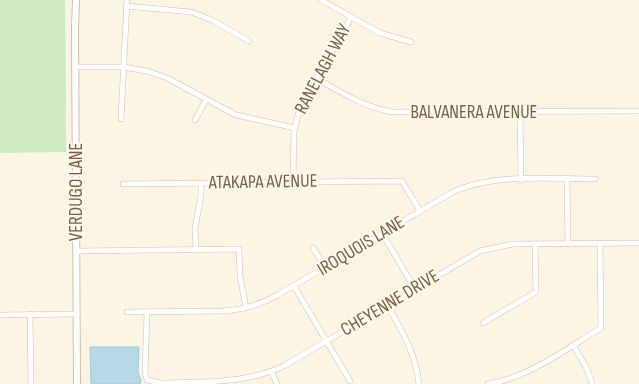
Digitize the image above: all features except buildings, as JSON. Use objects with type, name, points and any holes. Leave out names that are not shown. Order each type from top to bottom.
[{"type":"street","name":"VERDUGO LANE","points":[[76,0],[77,384]]},
{"type":"street","points":[[121,119],[126,0]]},
{"type":"street","points":[[321,0],[386,35],[411,42]]},
{"type":"street","points":[[126,6],[191,12],[212,20],[249,41]]},
{"type":"street","name":"RANELAGH WAY","points":[[293,182],[294,128],[300,108],[351,17]]},
{"type":"street","points":[[75,67],[136,68],[158,74],[225,111],[241,117],[294,128]]},
{"type":"street","name":"BALVANERA AVENUE","points":[[316,78],[363,104],[390,112],[639,111]]},
{"type":"street","points":[[195,120],[206,100]]},
{"type":"street","points":[[520,112],[521,180]]},
{"type":"street","points":[[567,179],[568,244]]},
{"type":"street","name":"IROQUOIS LANE","points":[[127,312],[222,311],[246,308],[266,301],[450,193],[471,184],[495,180],[595,179]]},
{"type":"street","name":"ATAKAPA AVENUE","points":[[123,184],[402,181],[420,211]]},
{"type":"street","points":[[196,249],[196,228],[201,183]]},
{"type":"street","points":[[382,233],[415,289]]},
{"type":"street","points":[[488,384],[504,381],[525,373],[600,328],[600,243]]},
{"type":"street","name":"CHEYENNE DRIVE","points":[[147,312],[145,373],[147,380],[160,383],[251,379],[272,373],[480,252],[500,246],[639,243]]},
{"type":"street","points":[[483,323],[536,292],[536,244]]},
{"type":"street","points":[[313,248],[325,267]]},
{"type":"street","points":[[76,250],[240,249],[240,276],[246,308]]},
{"type":"street","points":[[294,286],[350,380]]},
{"type":"street","points":[[387,305],[412,349],[419,384]]},
{"type":"street","points":[[30,314],[31,384]]},
{"type":"street","points":[[0,315],[77,314]]},
{"type":"street","points":[[573,345],[586,367],[592,383]]},
{"type":"street","points":[[272,373],[277,384]]},
{"type":"green space","points":[[0,0],[65,0],[66,152],[0,153]]},
{"type":"water","points":[[90,347],[139,347],[138,372],[140,384],[91,384]]}]
